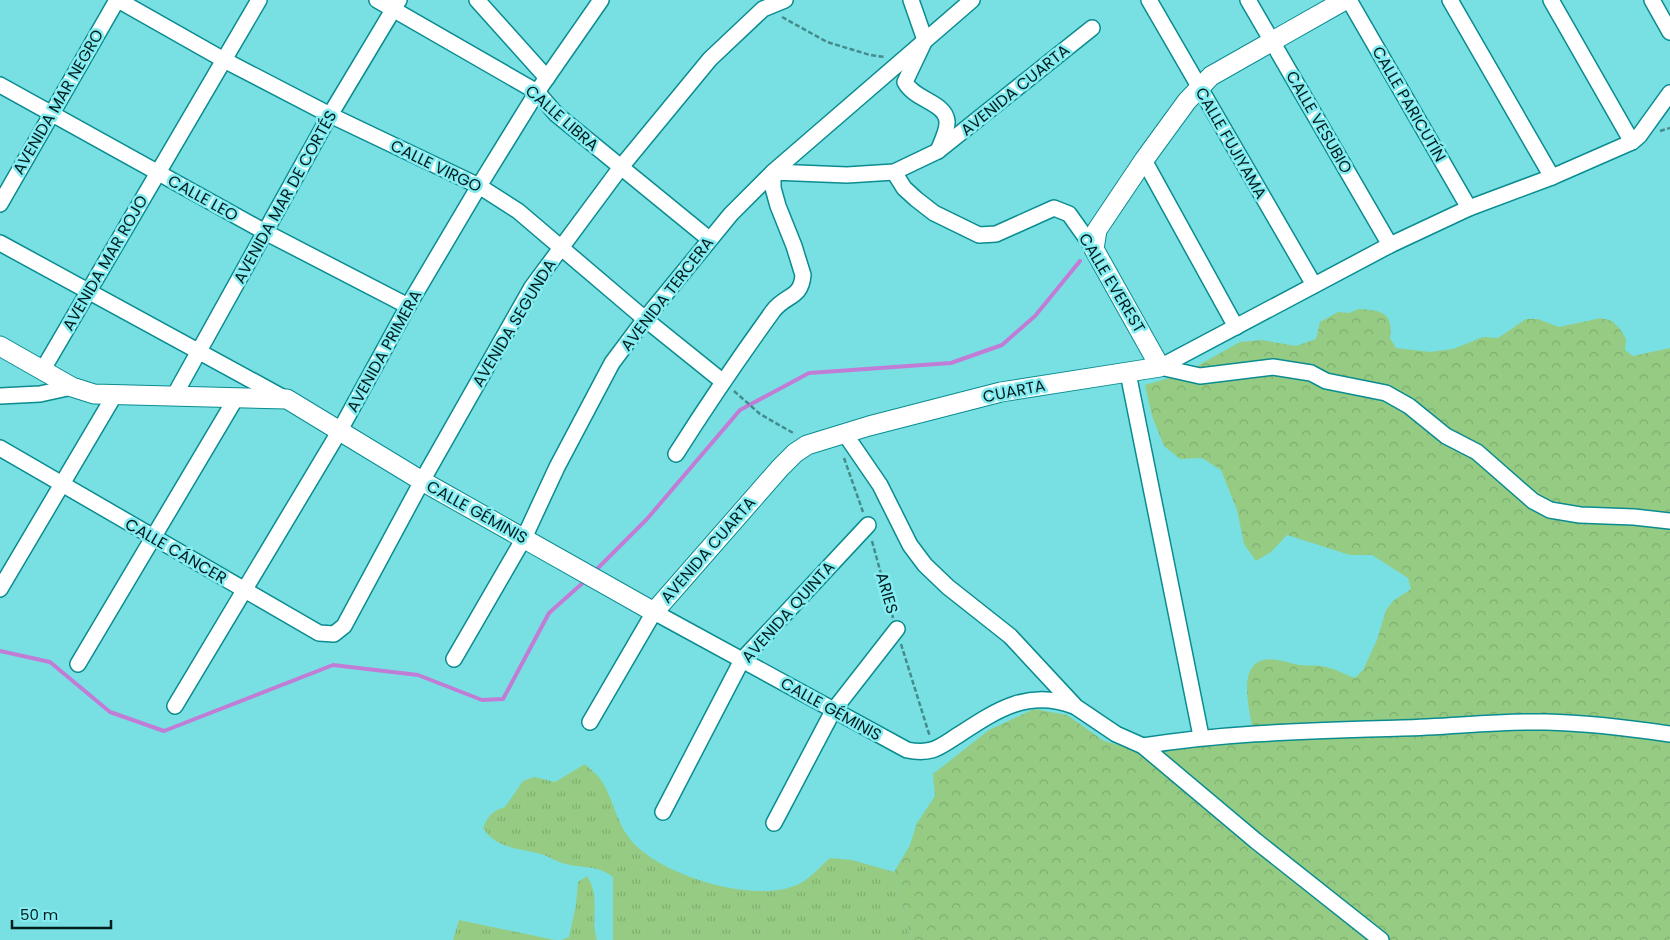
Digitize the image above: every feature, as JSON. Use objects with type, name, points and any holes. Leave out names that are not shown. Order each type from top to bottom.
[{"type":"street","name":"CALLE VIRGO","points":[[117,0],[224,60],[330,115],[480,186],[518,211],[645,319],[722,381]]},
{"type":"street","name":"AVENIDA MAR NEGRO","points":[[0,204],[117,0]]},
{"type":"street","name":"AVENIDA MAR ROJO","points":[[42,371],[259,0]]},
{"type":"street","name":"CALLE LIBRA","points":[[376,0],[396,5],[537,92],[556,114],[709,239]]},
{"type":"street","points":[[477,0],[547,78]]},
{"type":"street","name":"AVENIDA PRIMERA","points":[[175,706],[243,589],[339,432],[408,306],[480,186],[537,92],[601,0]]},
{"type":"street","name":"AVENIDA SEGUNDA","points":[[349,616],[422,481],[532,287],[560,247],[621,167],[710,59],[763,9],[785,0]]},
{"type":"street","points":[[911,0],[925,40],[905,82],[909,90],[935,104],[945,114],[948,122],[938,152]]},
{"type":"street","name":"AVENIDA TERCERA","points":[[454,660],[524,538],[557,467],[612,363],[645,319],[709,239],[773,172],[972,0]]},
{"type":"street","name":"CALLE FUJIYAMA","points":[[1149,0],[1314,285]]},
{"type":"street","name":"CALLE VESUBIO","points":[[1248,0],[1390,245]]},
{"type":"street","points":[[1094,249],[1097,230],[1144,160],[1198,87],[1212,76],[1345,0]]},
{"type":"street","name":"CALLE PARICUTÍN","points":[[1349,0],[1469,208]]},
{"type":"street","points":[[1450,0],[1552,177]]},
{"type":"street","points":[[1551,0],[1632,142]]},
{"type":"street","points":[[1652,0],[1670,32]]},
{"type":"street","name":"AVENIDA MAR DE CORTÉS","points":[[174,396],[330,115],[396,5]]},
{"type":"street","name":"AVENIDA CUARTA","points":[[894,172],[938,152],[1092,28]]},
{"type":"street","name":"CALLE LEO","points":[[0,85],[265,232],[408,306]]},
{"type":"street","points":[[1160,368],[1390,245],[1469,208],[1552,177],[1632,142],[1639,136],[1670,93]]},
{"type":"street","points":[[1144,160],[1236,327]]},
{"type":"street","points":[[676,454],[722,381],[780,302],[798,292],[802,287],[803,275],[773,188],[773,172],[847,175],[894,172]]},
{"type":"street","name":"CALLE EVEREST","points":[[894,172],[904,188],[916,200],[934,213],[978,235],[996,234],[1054,208],[1069,214],[1094,249],[1160,368]]},
{"type":"street","points":[[0,243],[287,400]]},
{"type":"street","name":"CALLE GÉMINIS","points":[[0,346],[72,387],[94,394],[287,400],[422,481],[833,711],[907,750],[920,752],[934,750]]},
{"type":"street","points":[[1160,368],[1200,376],[1273,367],[1310,373],[1326,381],[1386,393],[1409,406],[1446,436],[1477,452],[1533,501],[1550,510],[1580,515],[1634,517],[1670,521]]},
{"type":"street","name":"CUARTA","points":[[869,426],[1001,392],[1160,368]]},
{"type":"street","points":[[1128,373],[1201,736]]},
{"type":"street","points":[[0,396],[40,394],[72,387]]},
{"type":"street","points":[[0,589],[114,396]]},
{"type":"street","points":[[78,664],[151,537],[236,398]]},
{"type":"street","name":"AVENIDA CUARTA","points":[[590,722],[654,612],[780,468],[795,453],[807,445],[869,426]]},
{"type":"street","points":[[841,435],[880,485],[910,545],[925,565],[977,612],[1010,636],[1076,707]]},
{"type":"street","name":"CALLE CÁNCER","points":[[0,448],[319,633],[334,634],[340,630],[349,616]]},
{"type":"street","name":"AVENIDA QUINTA","points":[[664,812],[742,660],[868,525]]},
{"type":"street","points":[[774,823],[833,711],[897,629]]},
{"type":"street","points":[[934,750],[990,716],[1014,704],[1038,698],[1056,699],[1076,707],[1116,734],[1143,746],[1256,841],[1381,940]]},
{"type":"street","points":[[1143,746],[1201,736],[1255,732],[1548,722],[1670,734]]},
{"type":"path","points":[[763,9],[795,22],[827,42],[870,55],[887,57]]},
{"type":"path","points":[[744,400],[760,414],[794,434],[807,445]]},
{"type":"path","name":"ARIES","points":[[841,435],[934,750]]},
{"type":"green space","points":[[1359,309],[1374,310],[1388,318],[1391,330],[1390,338],[1396,348],[1430,352],[1453,349],[1483,337],[1498,338],[1526,319],[1538,319],[1559,327],[1601,318],[1612,321],[1620,329],[1626,339],[1625,350],[1633,356],[1670,348],[1670,940],[911,940],[894,872],[910,845],[917,823],[935,796],[933,774],[989,730],[1034,709],[1067,715],[1104,741],[1137,750],[1156,763],[1165,746],[1255,740],[1248,705],[1247,686],[1250,671],[1260,661],[1273,659],[1299,665],[1322,666],[1355,678],[1363,670],[1377,640],[1386,610],[1393,601],[1411,589],[1408,578],[1372,555],[1350,555],[1287,535],[1271,552],[1256,561],[1244,544],[1237,510],[1221,470],[1202,458],[1180,459],[1164,446],[1152,416],[1145,385],[1183,374],[1240,342],[1262,340],[1296,346],[1316,339],[1320,322],[1338,312],[1349,313]]},
{"type":"green space","points":[[585,764],[601,780],[629,838],[642,851],[661,864],[706,882],[754,891],[776,890],[799,884],[830,858],[852,860],[894,872],[911,940],[613,940],[613,877],[595,868],[569,865],[541,854],[501,844],[488,835],[483,828],[491,814],[505,807],[523,781],[534,777],[555,782]]},
{"type":"green space","points":[[587,876],[593,892],[594,923],[597,940],[561,940],[569,937],[576,905],[578,882]]},
{"type":"green space","points":[[459,920],[555,940],[453,940]]},
{"type":"waterway","points":[[594,572],[647,519],[740,410],[809,373],[951,363],[1002,345],[1035,316],[1080,261]]},
{"type":"waterway","points":[[0,651],[50,662],[110,712],[164,731],[333,665],[418,675],[482,700],[503,699],[549,613],[586,580]]}]
